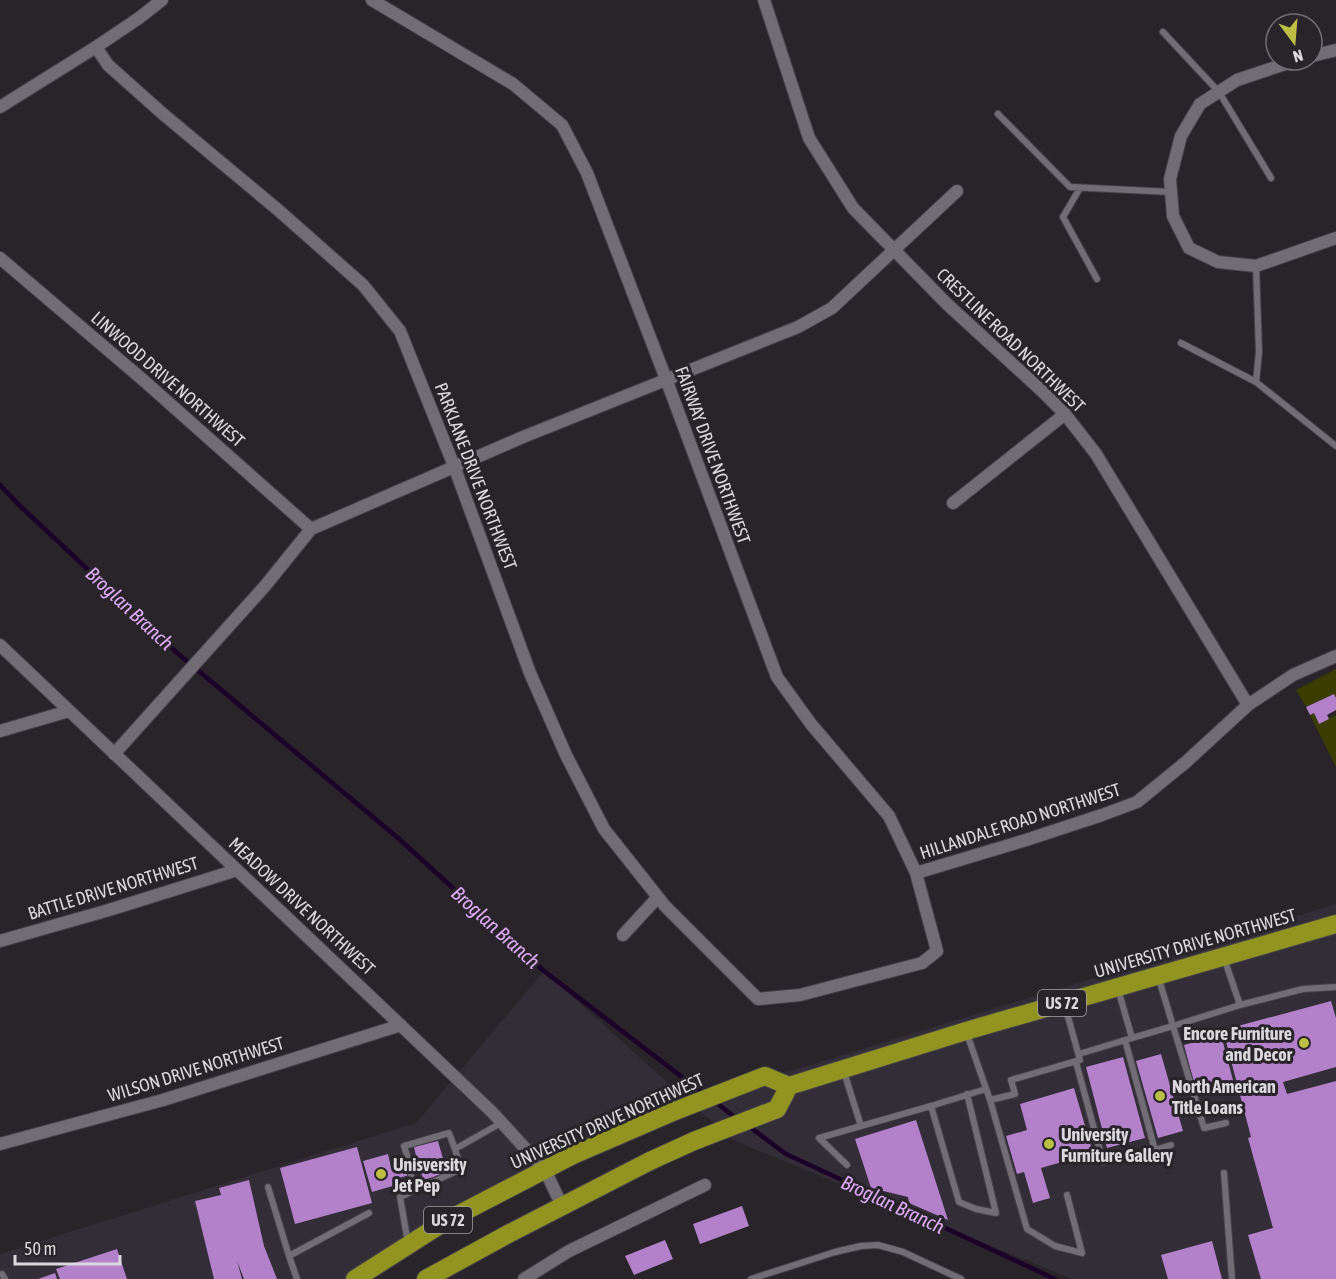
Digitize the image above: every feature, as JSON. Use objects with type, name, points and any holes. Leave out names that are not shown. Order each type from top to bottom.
[{"type":"highway","name":"UNIVERSITY DRIVE NORTHWEST","points":[[355,1279],[446,1221],[573,1155],[675,1111],[765,1076],[789,1086],[966,1031],[1336,924]]},
{"type":"highway","name":"US 72","points":[[426,1279],[650,1161],[694,1141],[777,1109],[789,1086]]},
{"type":"street","points":[[0,107],[96,47],[162,0]]},
{"type":"street","name":"FAIRWAY DRIVE NORTHWEST","points":[[372,0],[513,84],[562,125],[586,173],[666,379],[777,677],[811,724],[889,816],[916,873],[937,951],[922,963],[905,968]]},
{"type":"street","name":"CRESTLINE ROAD NORTHWEST","points":[[764,0],[809,138],[853,208],[946,303],[1042,390],[1065,414],[1096,454],[1248,705]]},
{"type":"street","name":"PARKLANE DRIVE NORTHWEST","points":[[96,47],[108,65],[363,285],[400,331],[454,466],[530,673],[566,755],[604,829],[665,906],[758,999],[800,995],[905,968]]},
{"type":"street","points":[[1264,71],[1237,80],[1200,104],[1181,136],[1170,179],[1173,216],[1188,248],[1218,262],[1256,266],[1336,238]]},
{"type":"street","points":[[114,754],[265,586],[311,529],[454,466],[798,327],[832,308],[957,191]]},
{"type":"street","name":"LINWOOD DRIVE NORTHWEST","points":[[0,258],[142,379],[311,529]]},
{"type":"street","points":[[953,503],[1065,414]]},
{"type":"street","name":"MEADOW DRIVE NORTHWEST","points":[[0,645],[492,1112],[546,1170],[562,1206]]},
{"type":"street","name":"HILLANDALE ROAD NORTHWEST","points":[[916,873],[1026,840],[1137,802],[1186,762],[1248,705],[1293,675],[1336,656]]},
{"type":"street","points":[[0,731],[69,711]]},
{"type":"street","name":"BATTLE DRIVE NORTHWEST","points":[[0,940],[109,910],[237,870]]},
{"type":"street","points":[[623,935],[658,897]]},
{"type":"street","name":"WILSON DRIVE NORTHWEST","points":[[0,1144],[163,1100],[401,1025]]},
{"type":"street","points":[[524,1279],[569,1251],[705,1185]]},
{"type":"lane","points":[[1163,32],[1219,92],[1271,178]]},
{"type":"lane","points":[[998,114],[1070,187],[1172,192]]},
{"type":"lane","points":[[1080,188],[1063,217],[1097,279]]},
{"type":"lane","points":[[1256,266],[1259,352],[1256,382]]},
{"type":"lane","points":[[1181,343],[1256,382],[1336,446]]},
{"type":"lane","points":[[1224,956],[1240,1005]]},
{"type":"lane","points":[[1158,976],[1204,1128],[1226,1123]]},
{"type":"lane","points":[[1118,987],[1155,1150],[1171,1145]]},
{"type":"lane","points":[[1079,1054],[1240,1005],[1303,989],[1336,987]]},
{"type":"lane","points":[[990,1101],[1015,1094],[1011,1080],[1080,1060],[1064,1002]]},
{"type":"lane","points":[[966,1031],[990,1101],[1027,1229],[1055,1246],[1082,1253],[1066,1195]]},
{"type":"lane","points":[[1076,1062],[1103,1162],[1135,1154]]},
{"type":"lane","points":[[843,1069],[861,1126]]},
{"type":"lane","points":[[847,1165],[819,1138],[986,1089]]},
{"type":"lane","points":[[931,1106],[959,1202],[976,1209],[996,1213],[967,1094]]},
{"type":"lane","points":[[455,1149],[501,1123]]},
{"type":"lane","points":[[408,1245],[400,1197],[462,1169],[449,1133],[404,1146],[409,1162]]},
{"type":"lane","points":[[1224,1173],[1232,1279]]},
{"type":"lane","points":[[411,1175],[415,1191]]},
{"type":"lane","points":[[268,1187],[297,1279]]},
{"type":"lane","points":[[289,1256],[369,1213]]},
{"type":"lane","points":[[752,1279],[835,1252],[878,1245],[903,1252],[961,1279]]},
{"type":"shaded area","points":[[1336,669],[1336,698],[1334,694],[1306,707],[1296,690]]},
{"type":"shaded area","points":[[1314,713],[1319,724],[1336,715],[1336,767],[1310,715]]},
{"type":"shaded area","points":[[1336,904],[1336,1279],[1072,1279],[735,1141],[689,1102]]},
{"type":"shaded area","points":[[544,971],[689,1102],[514,1181],[359,1279],[0,1279],[0,1254],[416,1123]]},
{"type":"building","points":[[1334,694],[1336,710],[1327,715],[1329,719],[1319,724],[1314,713],[1310,715],[1306,707]]},
{"type":"building","points":[[1331,1001],[1336,1018],[1336,1067],[1283,1082],[1287,1094],[1336,1081],[1336,1279],[1261,1279],[1248,1235],[1273,1228],[1248,1138],[1251,1137],[1223,1030]]},
{"type":"building","points":[[1221,1035],[1234,1084],[1197,1094],[1184,1045]]},
{"type":"building","name":"North American Title Loans","points":[[1161,1054],[1183,1131],[1158,1138],[1136,1061]]},
{"type":"building","points":[[1123,1057],[1145,1138],[1107,1148],[1086,1067]]},
{"type":"building","name":"University Furniture Gallery","points":[[1074,1088],[1093,1153],[1041,1168],[1050,1198],[1033,1203],[1024,1172],[1017,1174],[1006,1136],[1027,1130],[1020,1104]]},
{"type":"building","points":[[916,1120],[948,1220],[909,1203],[908,1197],[871,1188],[855,1139]]},
{"type":"building","points":[[438,1141],[447,1173],[423,1180],[421,1172],[395,1179],[396,1185],[372,1192],[363,1161],[388,1154],[391,1167],[417,1160],[414,1147]]},
{"type":"building","points":[[357,1147],[372,1203],[295,1224],[280,1168]]},
{"type":"building","points":[[249,1180],[264,1246],[277,1279],[244,1279],[237,1261],[242,1279],[214,1279],[195,1201],[221,1195],[219,1188]]},
{"type":"building","points":[[742,1206],[749,1226],[700,1244],[693,1224]]},
{"type":"building","points":[[665,1240],[673,1259],[634,1275],[625,1256]]},
{"type":"building","points":[[1212,1241],[1222,1279],[1168,1279],[1161,1255]]},
{"type":"building","points":[[117,1249],[127,1279],[60,1279],[56,1269]]},
{"type":"building","points":[[55,1273],[57,1279],[38,1279]]},
{"type":"waterway","name":"Broglan Branch","points":[[0,485],[176,652],[398,838],[544,971],[704,1094]]},
{"type":"waterway","name":"Broglan Branch","points":[[713,1100],[737,1119]]},
{"type":"waterway","name":"Broglan Branch","points":[[747,1125],[786,1154],[1055,1279]]},
{"type":"place","name":"Encore Furniture and Decor","points":[[1304,1043]]},
{"type":"place","name":"North American Title Loans","points":[[1160,1096]]},
{"type":"place","name":"University Furniture Gallery","points":[[1049,1144]]},
{"type":"place","name":"Unisversity Jet Pep","points":[[381,1174]]}]
